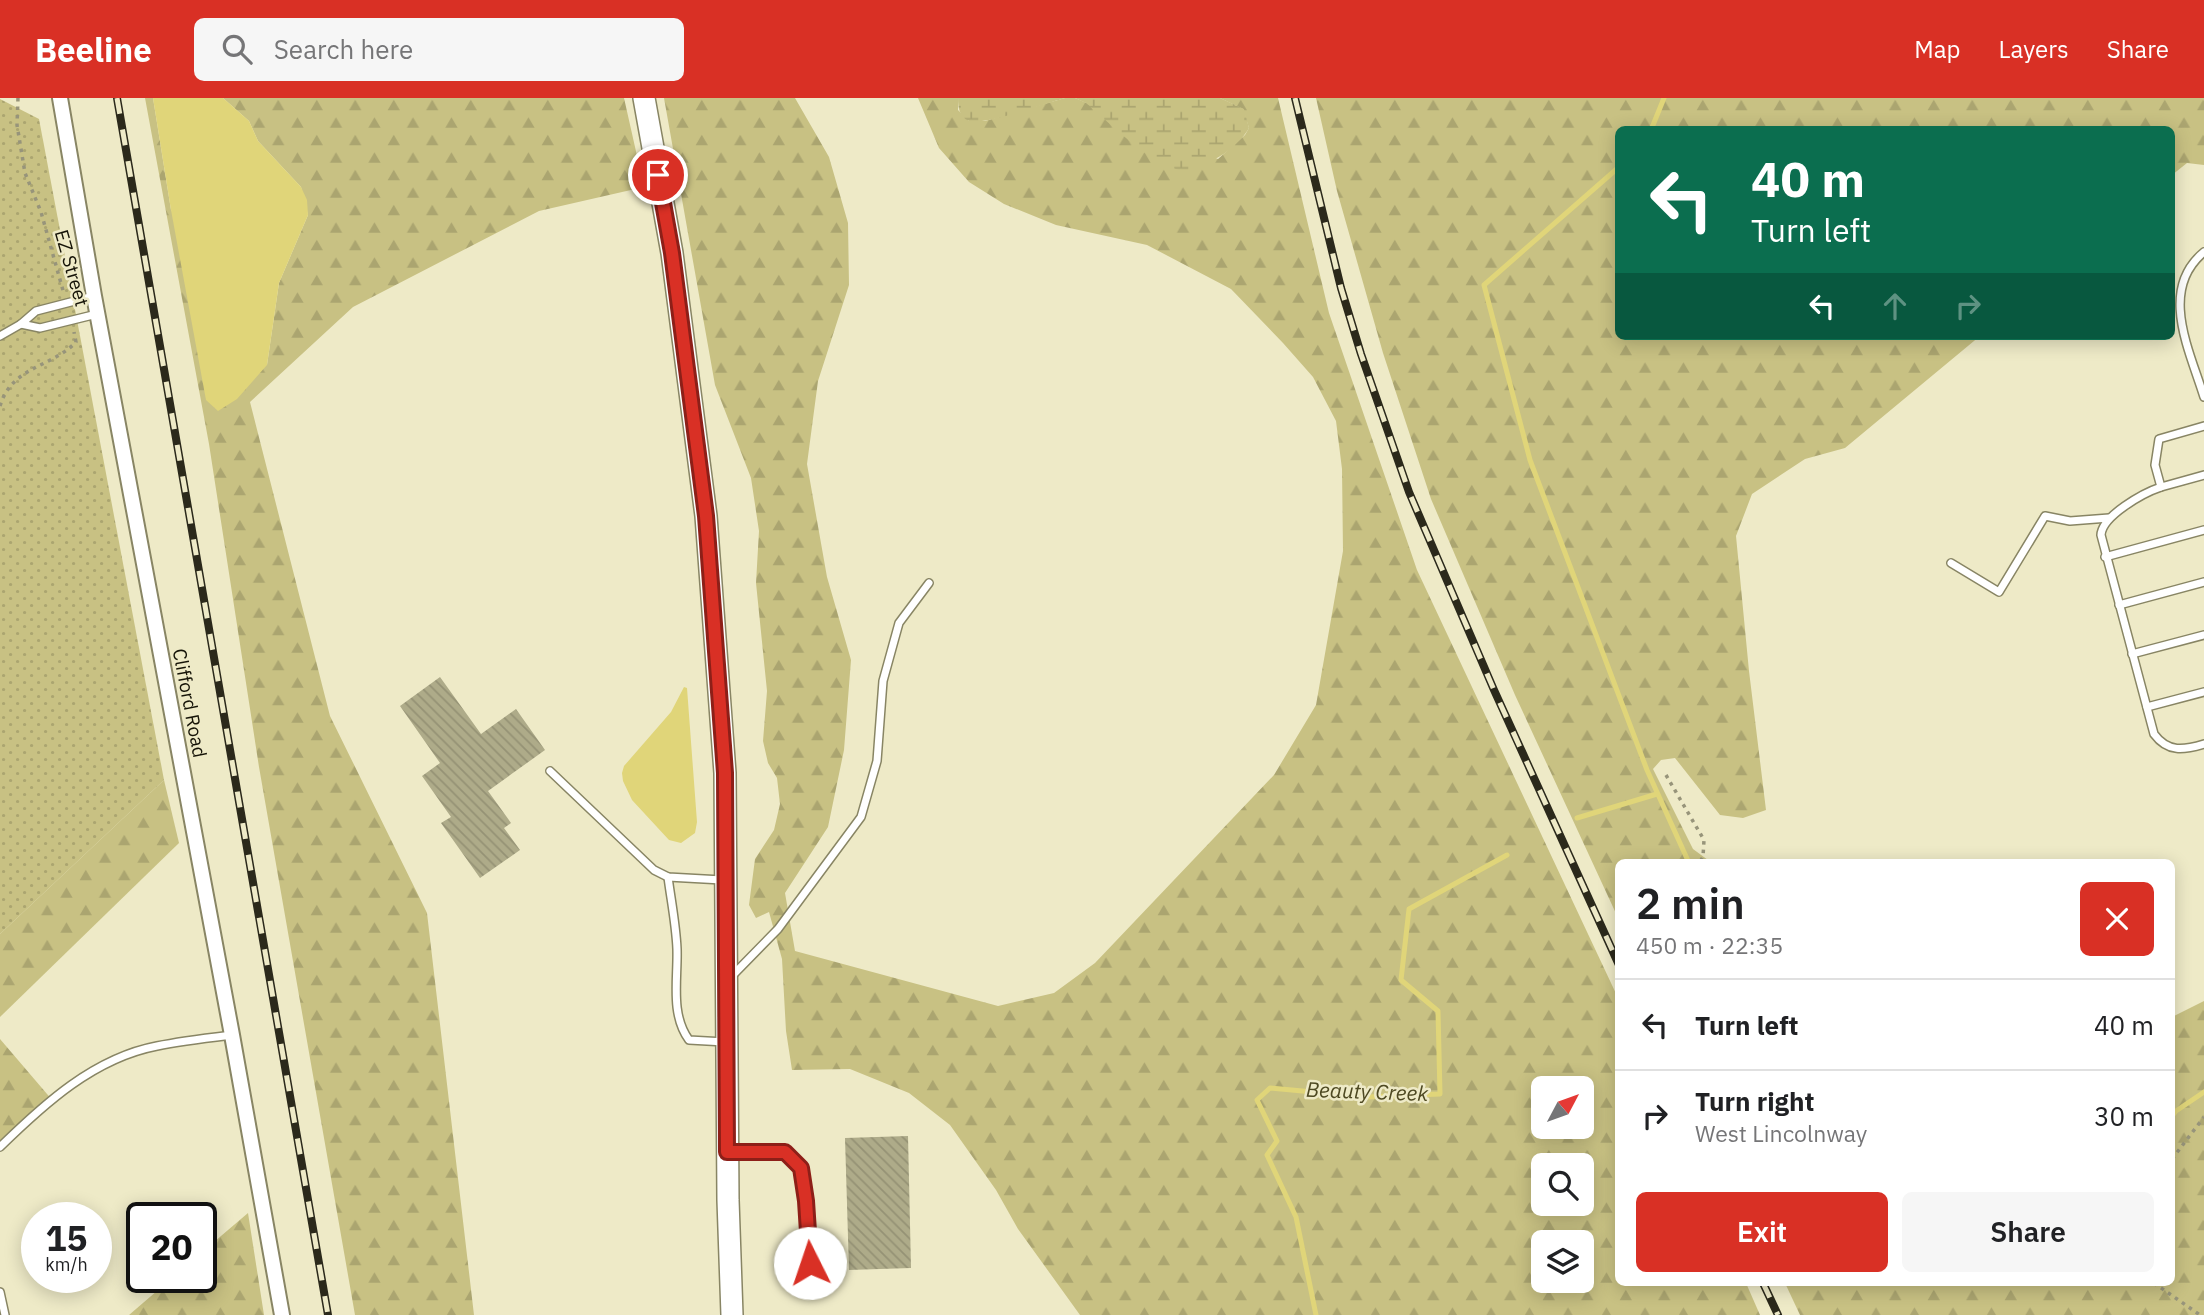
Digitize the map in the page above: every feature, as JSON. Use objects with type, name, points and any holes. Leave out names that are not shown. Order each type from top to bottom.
[{"type":"main road","points":[[644,98],[672,253],[706,516],[725,773],[727,1152],[732,1315]]},
{"type":"street","name":"Clifford Road","points":[[60,98],[97,314],[282,1315]]},
{"type":"lane","points":[[2204,252],[2190,266],[2182,282],[2179,305],[2183,331],[2204,397]]},
{"type":"lane","points":[[0,336],[21,324],[36,311],[94,296]]},
{"type":"lane","points":[[21,324],[40,328],[97,314]]},
{"type":"lane","points":[[2161,487],[2155,465],[2159,439],[2204,426]]},
{"type":"lane","points":[[2204,475],[2150,491],[2101,526],[2105,557],[2154,734],[2160,743],[2177,750],[2204,744]]},
{"type":"lane","points":[[1951,563],[1999,592],[2045,516],[2070,520],[2109,518]]},
{"type":"lane","points":[[2105,557],[2204,530]]},
{"type":"lane","points":[[2119,605],[2204,582]]},
{"type":"lane","points":[[726,982],[778,929],[861,817],[877,761],[883,681],[898,623],[929,583]]},
{"type":"lane","points":[[2132,654],[2204,635]]},
{"type":"lane","points":[[2147,708],[2204,692]]},
{"type":"lane","points":[[550,771],[654,870],[668,877],[726,880]]},
{"type":"lane","points":[[668,877],[677,947],[676,996],[680,1028],[690,1040],[727,1042]]},
{"type":"lane","points":[[0,1147],[81,1077],[118,1058],[155,1046],[232,1035]]},
{"type":"lane","points":[[727,1152],[785,1152],[801,1168],[810,1263]]},
{"type":"lane","points":[[0,1292],[5,1315]]},
{"type":"path","points":[[11,98],[17,100]]},
{"type":"path","name":"EZ Street","points":[[17,100],[20,151],[25,173],[41,212],[66,303]]},
{"type":"path","name":"EZ Street","points":[[0,406],[3,397],[26,371],[65,354],[76,342],[72,320]]},
{"type":"path","points":[[1666,775],[1704,840],[1702,859]]},
{"type":"path","points":[[2175,1155],[2204,1117]]},
{"type":"path","points":[[2158,1286],[2200,1315]]},
{"type":"green space","points":[[145,98],[153,98],[171,210],[267,365],[279,283],[308,215],[301,187],[258,141],[249,121],[223,98],[624,98],[644,187],[539,211],[353,307],[250,402],[330,716],[427,913],[474,1315],[355,1315],[259,767],[209,444]]},
{"type":"green space","points":[[664,98],[795,98],[829,157],[848,223],[849,285],[818,381],[807,464],[827,577],[851,660],[844,750],[828,827],[785,893],[795,951],[998,1006],[1054,993],[1095,963],[1274,775],[1316,705],[1343,551],[1342,469],[1336,421],[1313,377],[1231,289],[1147,245],[1056,225],[1004,204],[969,182],[939,148],[918,98],[958,98],[958,110],[969,121],[985,121],[1065,98],[1075,98],[1218,159],[1245,135],[1249,128],[1243,109],[1220,98],[1278,98],[1329,313],[1417,570],[1615,991],[1615,1286],[1747,1286],[1760,1315],[1080,1315],[1018,1229],[996,1190],[950,1125],[909,1093],[850,1069],[792,1070],[786,1031],[782,959],[769,912],[756,918],[749,905],[755,859],[774,830],[780,804],[777,778],[768,763],[763,741],[767,691],[756,583],[759,531],[751,478],[715,385]]},
{"type":"green space","points":[[958,98],[1065,98],[977,122],[963,117]]},
{"type":"green space","points":[[1075,98],[1220,98],[1244,109],[1249,128],[1236,144],[1220,157],[1193,169],[1176,169],[1149,155],[1086,103]]},
{"type":"green space","points":[[1316,98],[2204,98],[2204,165],[2187,163],[2175,173],[2175,126],[1615,126],[1615,340],[1975,340],[1845,448],[1805,459],[1752,494],[1736,536],[1766,810],[1743,818],[1720,815],[1675,758],[1661,760],[1653,769],[1693,849],[1707,859],[1615,859],[1615,911],[1515,695],[1431,499],[1383,353],[1337,191]]},
{"type":"green space","points":[[0,99],[39,119],[164,780],[0,934]]},
{"type":"green space","points":[[164,780],[179,843],[0,1017],[0,934]]},
{"type":"green space","points":[[2204,1001],[2204,1315],[1800,1315],[1786,1286],[2175,1286],[2175,1016]]},
{"type":"green space","points":[[0,1039],[53,1101],[0,1148]]},
{"type":"green space","points":[[248,1213],[264,1315],[129,1315],[155,1293],[217,1293],[217,1239]]},
{"type":"shaded area","points":[[153,98],[223,98],[249,121],[258,141],[301,187],[307,200],[308,215],[279,283],[267,365],[237,399],[218,411],[206,400]]},
{"type":"shaded area","points":[[684,687],[687,688],[697,822],[695,833],[681,843],[669,840],[632,800],[622,773],[624,766],[671,712]]},
{"type":"building","points":[[440,677],[481,734],[516,709],[545,750],[488,791],[511,823],[504,828],[520,850],[480,878],[441,823],[451,817],[422,776],[440,763],[400,706]]},
{"type":"building","points":[[908,1136],[911,1268],[849,1270],[845,1138]]},
{"type":"waterway","points":[[1653,126],[1664,98]]},
{"type":"waterway","points":[[1615,170],[1484,285],[1530,460],[1647,770],[1687,859]]},
{"type":"waterway","name":"Beauty Creek","points":[[1577,818],[1657,794]]},
{"type":"waterway","name":"Beauty Creek","points":[[1316,1315],[1296,1217],[1267,1155],[1277,1141],[1257,1100],[1270,1088],[1367,1097],[1440,1094],[1438,1011],[1401,980],[1409,909],[1507,855]]},
{"type":"waterway","points":[[2175,1112],[2204,1092]]},
{"type":"railway","points":[[117,98],[328,1315]]},
{"type":"railway","points":[[1295,98],[1341,288],[1409,492],[1494,690],[1615,956]]},
{"type":"railway","points":[[1764,1286],[1778,1315]]},
{"type":"route","points":[[658,175],[672,253],[706,516],[725,773],[727,1152],[785,1152],[801,1168],[810,1263]]}]
